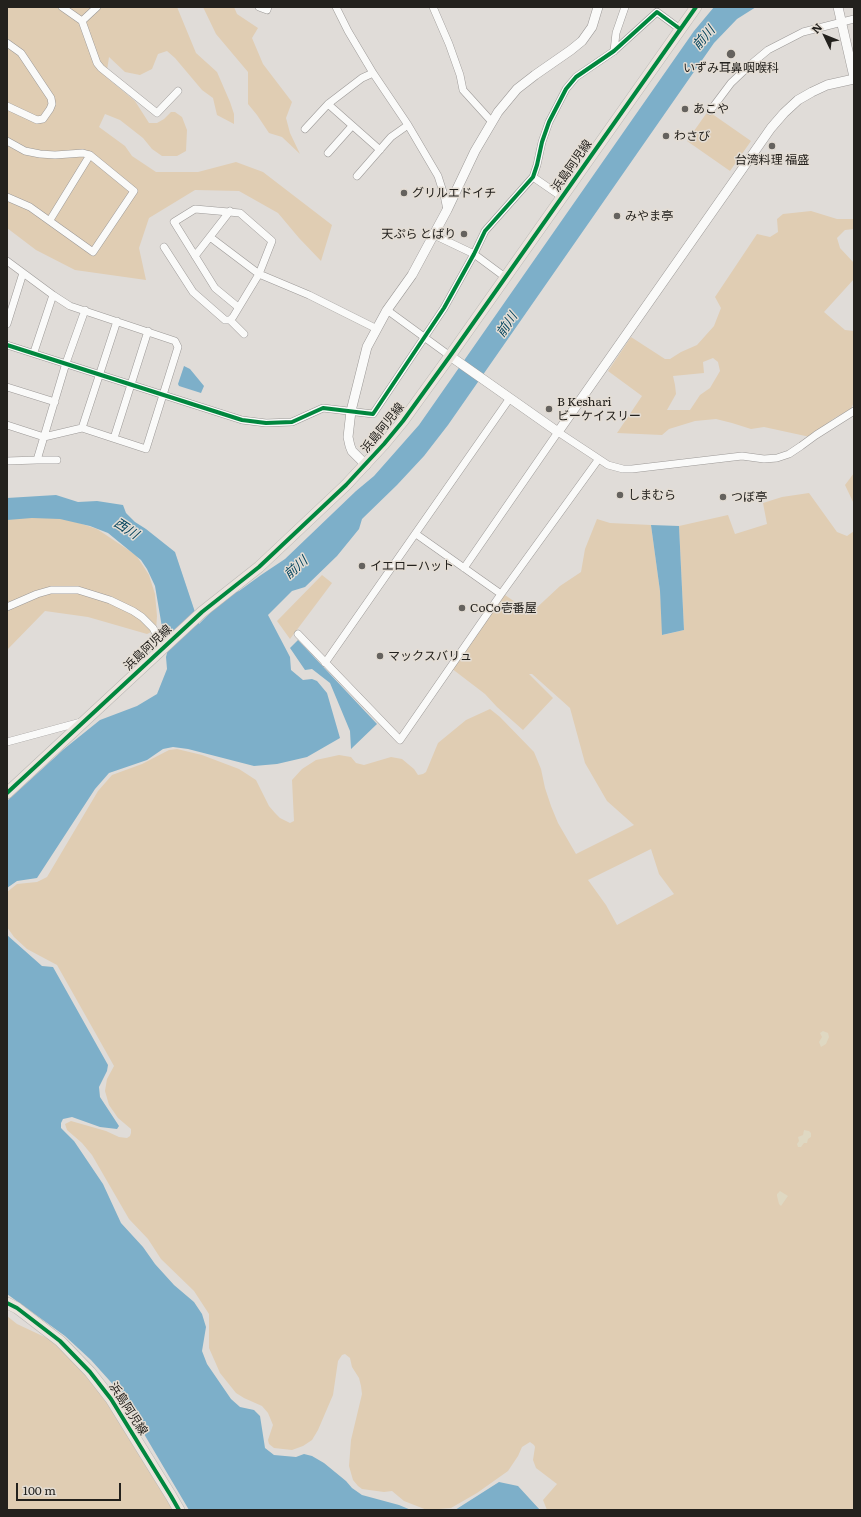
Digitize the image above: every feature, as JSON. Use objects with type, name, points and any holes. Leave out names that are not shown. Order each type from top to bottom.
[{"type":"main road","name":"浜島阿児線","points":[[7,793],[164,646],[202,612],[259,567],[366,465],[453,358],[506,277],[696,7]]},
{"type":"main road","name":"浜島阿児線","points":[[7,1302],[60,1341],[90,1372],[111,1399],[172,1496],[179,1510]]},
{"type":"street","points":[[62,7],[82,21],[97,63],[101,68],[158,113],[178,91]]},
{"type":"street","points":[[82,21],[97,7]]},
{"type":"street","points":[[260,7],[267,10],[268,7]]},
{"type":"street","points":[[336,7],[348,31],[373,73],[408,125],[438,176],[447,210]]},
{"type":"street","points":[[433,7],[449,44],[460,75],[463,90],[492,122]]},
{"type":"street","points":[[366,465],[352,451],[348,437],[351,411],[367,347],[387,310],[412,275],[447,210],[475,151],[492,122],[506,102],[517,90],[535,75],[571,50],[585,37],[592,27],[598,7]]},
{"type":"street","points":[[614,51],[616,32],[625,7]]},
{"type":"street","points":[[464,568],[771,128],[798,100],[827,85],[854,78],[838,7]]},
{"type":"street","points":[[7,345],[34,352],[242,420],[266,423],[292,422],[322,408],[373,414],[444,308],[485,231],[533,177],[549,122],[566,89],[576,77],[614,51],[657,12],[680,29]]},
{"type":"street","points":[[710,111],[731,83],[750,64],[768,50],[803,32],[854,20]]},
{"type":"street","points":[[7,44],[21,54],[51,98],[52,104],[43,118],[37,120],[7,106]]},
{"type":"street","points":[[305,129],[328,104],[362,78],[373,73]]},
{"type":"street","points":[[328,104],[380,150]]},
{"type":"street","points":[[357,176],[391,137],[408,125]]},
{"type":"street","points":[[328,153],[352,126]]},
{"type":"street","points":[[7,141],[25,151],[55,156],[83,153],[90,155],[134,191],[93,252],[30,206],[7,197]]},
{"type":"street","points":[[50,220],[90,155]]},
{"type":"street","points":[[533,177],[562,198]]},
{"type":"street","points":[[230,320],[259,274],[272,242],[240,213],[195,209],[174,222],[215,288],[238,307]]},
{"type":"street","points":[[195,256],[230,211]]},
{"type":"street","points":[[434,235],[474,254],[506,277]]},
{"type":"street","points":[[210,237],[259,274],[377,328]]},
{"type":"street","points":[[164,247],[193,292],[225,320],[230,320],[244,334]]},
{"type":"street","points":[[7,261],[70,306],[175,340],[178,347],[146,449],[82,428],[44,437],[7,426]]},
{"type":"street","points":[[7,324],[23,273]]},
{"type":"street","points":[[34,352],[53,295]]},
{"type":"street","points":[[37,460],[66,363],[84,310]]},
{"type":"street","points":[[387,310],[489,384],[598,460],[615,467],[632,469],[742,456],[764,459],[777,458],[789,454],[854,410]]},
{"type":"street","points":[[82,428],[117,321]]},
{"type":"street","points":[[114,438],[148,331]]},
{"type":"street","points":[[7,387],[55,402]]},
{"type":"street","points":[[325,663],[510,398]]},
{"type":"street","points":[[7,461],[57,460]]},
{"type":"street","points":[[298,634],[400,740],[501,594],[598,460]]},
{"type":"street","points":[[416,534],[501,594]]},
{"type":"street","points":[[7,608],[37,594],[51,590],[78,590],[103,598],[133,611],[142,617],[153,628],[164,646]]},
{"type":"street","points":[[7,742],[85,721]]},
{"type":"shaded area","points":[[7,7],[177,7],[196,53],[217,72],[234,114],[234,124],[217,115],[213,98],[202,90],[175,58],[167,51],[158,54],[152,69],[140,75],[125,72],[109,57],[106,77],[135,101],[149,123],[157,123],[171,112],[175,112],[182,117],[187,130],[186,151],[177,156],[162,156],[152,149],[143,138],[120,120],[105,114],[99,127],[125,146],[132,156],[156,172],[198,172],[236,162],[263,172],[332,225],[321,261],[278,213],[239,191],[195,190],[149,218],[139,248],[146,280],[75,270],[36,250],[7,228]]},
{"type":"shaded area","points":[[203,7],[234,7],[237,14],[258,28],[252,38],[263,64],[292,102],[286,118],[290,133],[300,154],[282,137],[269,133],[248,104],[248,72],[216,34]]},
{"type":"shaded area","points":[[708,111],[751,141],[730,171],[687,141]]},
{"type":"shaded area","points":[[811,211],[837,219],[854,219],[854,229],[845,230],[837,238],[840,248],[854,263],[854,279],[824,312],[845,330],[854,331],[854,402],[851,409],[833,419],[810,437],[764,427],[751,429],[716,419],[695,421],[669,429],[662,435],[617,433],[642,396],[608,371],[631,337],[665,359],[670,359],[697,345],[714,326],[721,308],[715,297],[757,234],[770,237],[778,232],[777,219],[783,214]],"holes":[[[713,358],[718,362],[720,371],[710,388],[700,395],[690,410],[667,410],[676,394],[673,376],[704,373],[703,362]]]},
{"type":"shaded area","points":[[854,473],[854,504],[845,485]]},
{"type":"shaded area","points":[[809,493],[837,532],[847,536],[854,531],[854,1510],[547,1510],[543,1500],[557,1484],[536,1468],[533,1460],[535,1447],[530,1442],[522,1447],[508,1471],[477,1493],[451,1508],[427,1510],[404,1501],[392,1491],[384,1492],[362,1489],[353,1480],[349,1466],[351,1440],[362,1394],[359,1378],[352,1367],[350,1358],[345,1354],[342,1355],[338,1361],[333,1395],[318,1430],[312,1440],[303,1446],[292,1450],[274,1448],[269,1444],[268,1440],[273,1425],[268,1413],[262,1406],[236,1393],[220,1373],[209,1348],[209,1314],[194,1291],[161,1259],[148,1239],[129,1219],[92,1155],[82,1143],[67,1130],[65,1124],[71,1121],[106,1131],[119,1137],[127,1138],[131,1133],[131,1129],[118,1118],[109,1105],[105,1091],[107,1079],[114,1066],[57,965],[27,949],[14,937],[7,927],[7,892],[17,884],[37,882],[47,877],[98,791],[112,775],[142,764],[169,750],[177,749],[202,755],[239,769],[256,780],[269,806],[280,818],[290,823],[294,821],[292,780],[302,769],[316,760],[339,755],[351,757],[356,763],[364,765],[391,757],[402,759],[414,769],[418,775],[423,774],[426,772],[438,743],[466,720],[490,709],[500,717],[534,752],[558,823],[576,854],[634,825],[607,801],[585,763],[570,708],[532,674],[529,674],[553,698],[523,730],[485,694],[451,668],[505,595],[531,613],[560,586],[581,572],[585,549],[597,519],[610,523],[651,525],[660,591],[663,635],[684,630],[679,526],[728,515],[735,534],[767,524],[763,503],[782,497]],"holes":[[[651,849],[659,874],[674,894],[617,925],[606,905],[588,880]]]},
{"type":"shaded area","points":[[26,515],[61,517],[97,529],[136,555],[149,575],[155,594],[157,616],[156,630],[147,634],[88,617],[45,611],[7,650],[7,519]]},
{"type":"shaded area","points":[[322,575],[332,583],[290,639],[277,621]]},
{"type":"shaded area","points":[[7,1316],[17,1324],[49,1339],[74,1355],[150,1456],[185,1510],[7,1510]]},
{"type":"sand","points":[[823,1031],[828,1033],[829,1037],[826,1044],[821,1047],[819,1042],[822,1037],[820,1033]]},
{"type":"sand","points":[[804,1130],[811,1133],[811,1137],[808,1139],[807,1143],[804,1143],[801,1147],[798,1147],[798,1137],[803,1135]]},
{"type":"sand","points":[[780,1191],[788,1196],[781,1206],[777,1196]]},
{"type":"water","points":[[714,7],[756,7],[737,19],[714,43],[448,425],[424,456],[362,519],[359,529],[337,556],[305,587],[292,591],[268,615],[290,657],[291,670],[303,680],[312,679],[317,681],[327,693],[340,738],[307,757],[277,764],[254,766],[188,749],[173,747],[163,749],[147,760],[109,773],[95,789],[37,878],[17,881],[7,888],[7,801],[64,749],[100,720],[137,706],[157,694],[167,669],[166,657],[168,649],[163,633],[155,586],[141,560],[108,533],[90,526],[60,519],[32,518],[7,520],[7,498],[56,495],[78,502],[97,501],[123,505],[126,513],[135,522],[175,552],[199,624],[229,594],[239,591],[285,559],[356,491],[374,476],[419,425],[694,31]]},
{"type":"water","points":[[184,366],[190,369],[204,386],[201,393],[179,386],[178,384]]},
{"type":"water","points":[[651,525],[679,526],[684,630],[662,635],[660,591]]},
{"type":"water","points":[[298,640],[377,724],[351,749],[350,731],[330,683],[312,669],[305,670],[290,648]]},
{"type":"water","points":[[7,935],[42,966],[53,967],[108,1065],[107,1071],[99,1087],[100,1097],[119,1126],[117,1129],[100,1127],[72,1117],[63,1119],[61,1128],[74,1141],[103,1184],[121,1223],[174,1285],[194,1302],[202,1314],[206,1327],[202,1351],[207,1364],[231,1399],[240,1407],[254,1410],[260,1416],[265,1448],[274,1455],[296,1457],[304,1454],[312,1456],[324,1463],[362,1495],[399,1505],[411,1510],[189,1510],[118,1390],[91,1360],[65,1336],[7,1294]]},
{"type":"water","points":[[499,1482],[518,1486],[540,1510],[455,1510]]},
{"type":"cycle path","points":[[7,793],[202,612],[259,567],[346,485],[384,444],[403,421],[450,356],[696,7]]},
{"type":"cycle path","points":[[7,345],[242,420],[266,423],[292,422],[323,408],[373,414],[444,308],[485,231],[533,177],[549,122],[566,89],[576,77],[614,51],[657,12],[680,29]]},
{"type":"cycle path","points":[[7,1303],[17,1308],[60,1341],[90,1372],[111,1399],[179,1510]]},
{"type":"place","name":"いずみ耳鼻咽喉科","points":[[731,54]]},
{"type":"place","name":"あこや","points":[[685,109]]},
{"type":"place","name":"わさび","points":[[666,136]]},
{"type":"place","name":"台湾料理 福盛","points":[[772,146]]},
{"type":"place","name":"グリルエドイチ","points":[[404,193]]},
{"type":"place","name":"みやま亭","points":[[617,216]]},
{"type":"place","name":"天ぷら とばり","points":[[464,234]]},
{"type":"place","name":"B Keshari ビーケイスリー","points":[[549,409]]},
{"type":"place","name":"しまむら","points":[[620,495]]},
{"type":"place","name":"つぼ亭","points":[[723,497]]},
{"type":"place","name":"イエローハット","points":[[362,566]]},
{"type":"place","name":"CoCo壱番屋","points":[[462,608]]},
{"type":"place","name":"マックスバリュ","points":[[380,656]]},
{"type":"water label","name":"前川","points":[[704,38]]},
{"type":"water label","name":"前川","points":[[507,325]]},
{"type":"water label","name":"西川","points":[[126,529]]},
{"type":"water label","name":"前川","points":[[296,568]]}]
